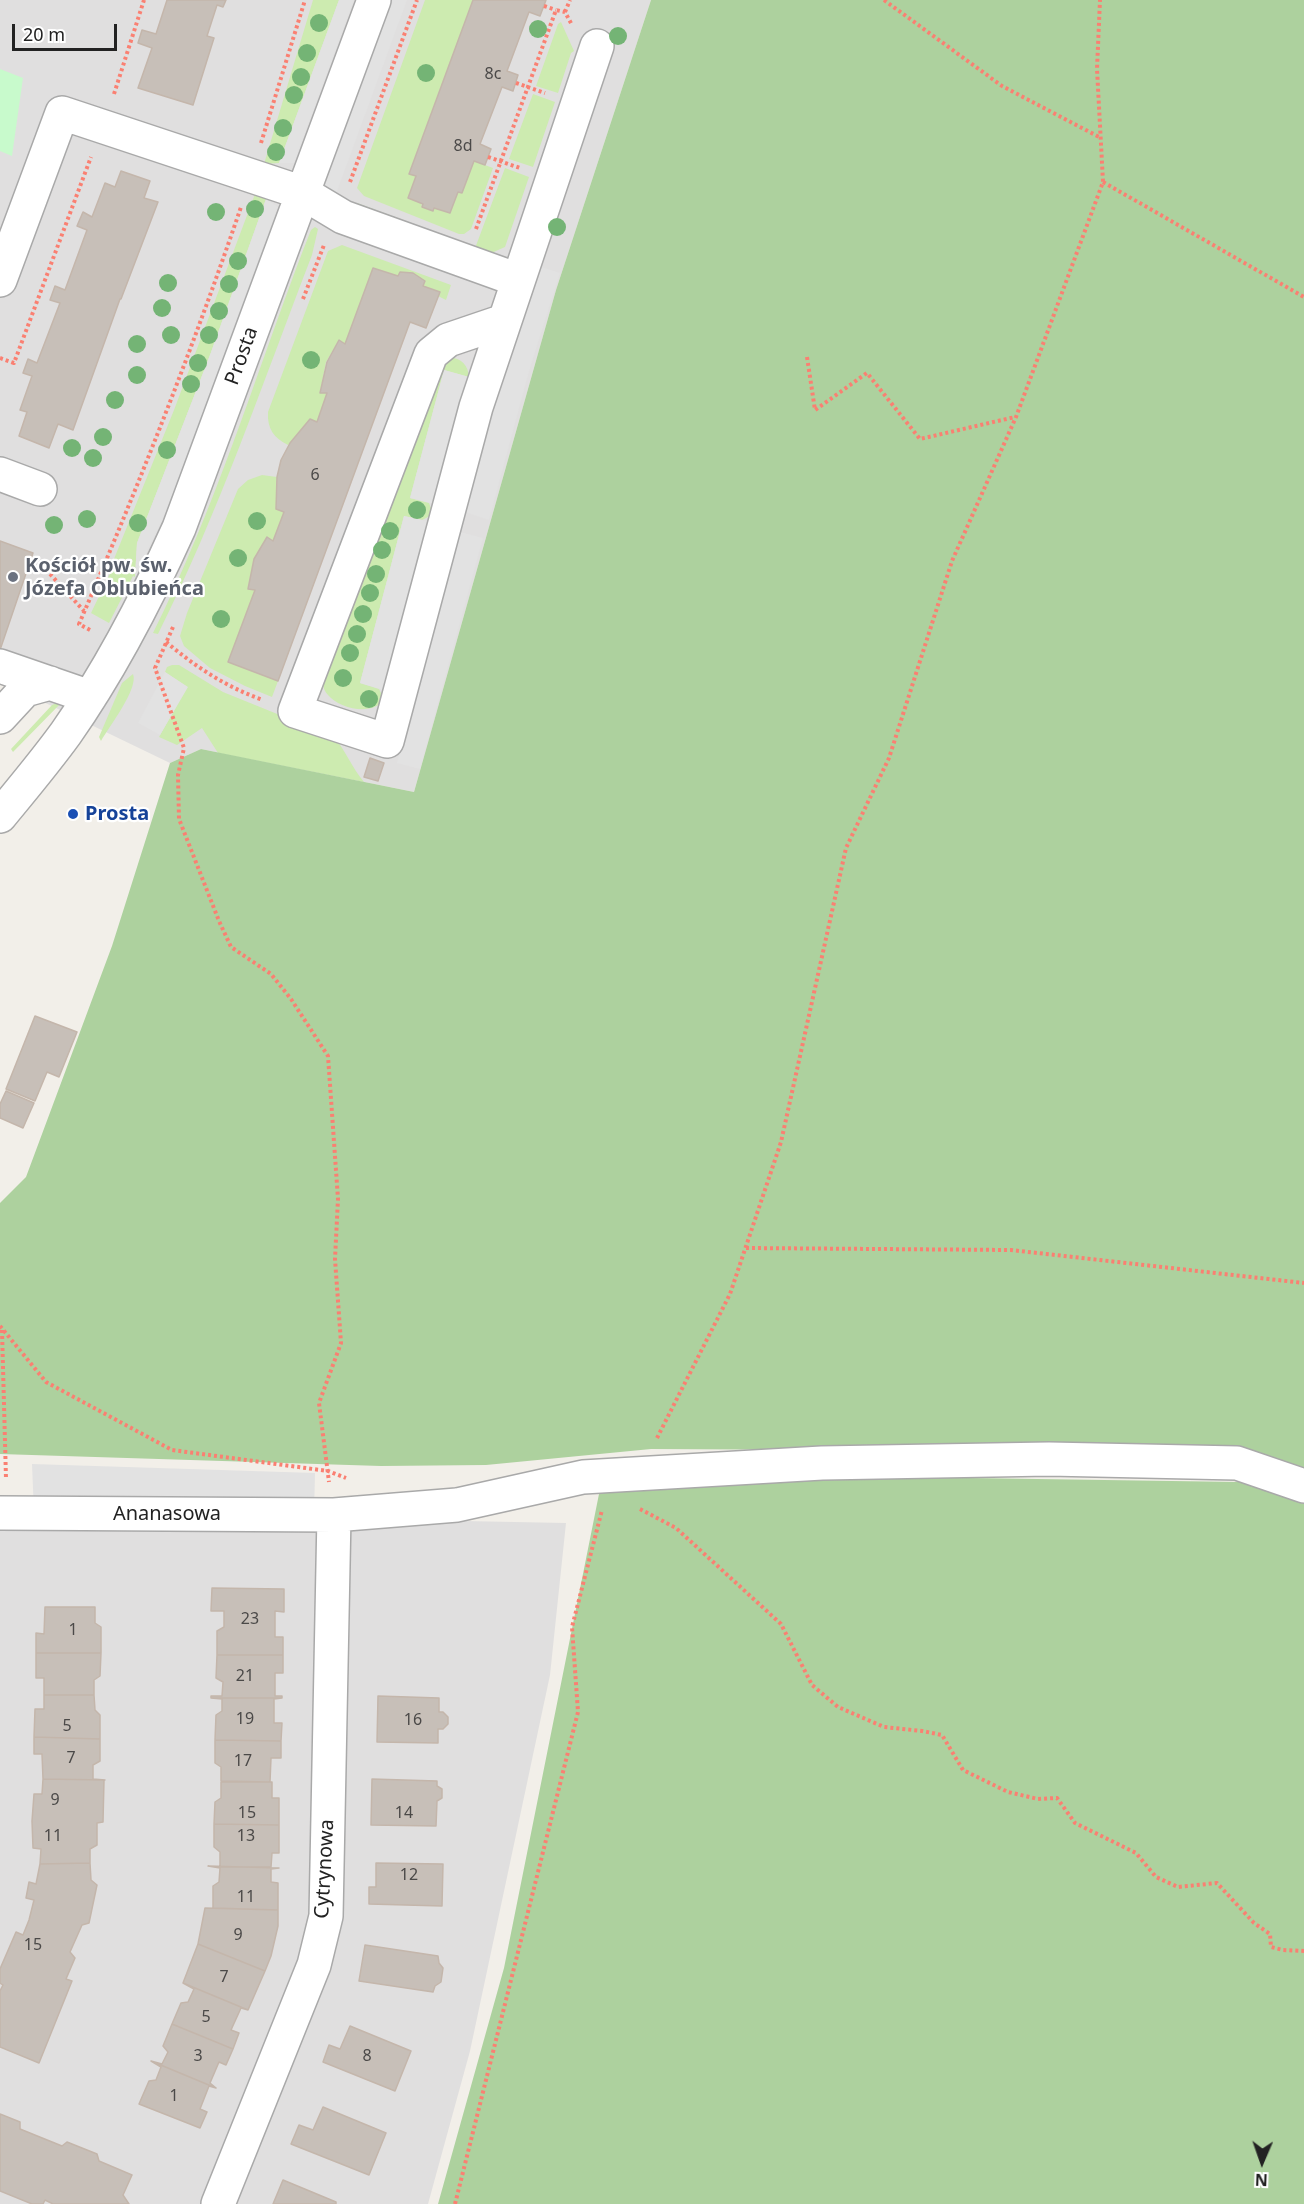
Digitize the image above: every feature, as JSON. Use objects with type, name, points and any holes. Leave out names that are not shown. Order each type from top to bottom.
[{"type":"street","name":"Prosta","points":[[0,816],[42,765],[90,697],[152,588],[179,528],[374,0]]},
{"type":"street","points":[[504,321],[448,340],[431,354],[295,711],[387,741],[476,407],[594,54]]},
{"type":"street","points":[[0,280],[62,113],[303,193],[344,217],[518,280]]},
{"type":"street","points":[[0,474],[40,489]]},
{"type":"street","points":[[0,666],[90,697]]},
{"type":"street","points":[[0,717],[25,690],[50,683]]},
{"type":"street","name":"Ananasowa","points":[[2,1519],[334,1515],[457,1505],[583,1477],[633,1489],[822,1463],[1050,1459],[1237,1463],[1304,1486]]},
{"type":"street","name":"Cytrynowa","points":[[218,2204],[314,1965],[326,1916],[334,1515]]},
{"type":"path","points":[[0,358],[14,363],[103,126],[144,0]]},
{"type":"path","points":[[79,624],[131,502],[223,260],[305,0]]},
{"type":"path","points":[[565,12],[570,0]]},
{"type":"path","points":[[884,0],[1002,86],[1101,138]]},
{"type":"path","points":[[455,2204],[578,1712],[572,1627],[604,1504],[633,1489],[730,1294],[781,1142],[846,848],[890,758],[952,561],[1016,417],[1103,182],[1097,69],[1100,0]]},
{"type":"path","points":[[544,6],[565,12],[594,54]]},
{"type":"path","points":[[476,231],[556,10]]},
{"type":"path","points":[[133,35],[140,37]]},
{"type":"path","points":[[1103,182],[1304,297]]},
{"type":"path","points":[[807,357],[815,410],[867,373],[920,439],[1016,417]]},
{"type":"path","points":[[50,574],[84,612]]},
{"type":"path","points":[[166,642],[193,665],[226,685],[295,711]]},
{"type":"path","points":[[155,668],[184,748],[178,775],[179,819],[219,921],[231,946],[271,974],[284,990],[328,1056],[338,1199],[335,1259],[341,1343],[319,1403],[334,1515]]},
{"type":"path","points":[[745,1248],[1011,1250],[1304,1283]]},
{"type":"path","points":[[1,1327],[46,1382],[172,1450],[328,1471],[349,1479]]},
{"type":"path","points":[[1,1327],[2,1519]]},
{"type":"path","points":[[633,1489],[781,1624],[812,1685],[838,1707],[884,1727],[942,1735],[963,1770],[1008,1792],[1038,1799],[1057,1798],[1075,1823],[1136,1853],[1156,1877],[1178,1887],[1217,1883],[1254,1923],[1270,1934],[1270,1947],[1304,1951]]},
{"type":"shaded area","points":[[0,0],[651,0],[556,290],[414,792],[201,749],[170,763],[0,681]]},
{"type":"shaded area","points":[[339,0],[354,0],[294,163],[279,163]]},
{"type":"shaded area","points":[[393,0],[407,0],[336,194],[324,187]]},
{"type":"shaded area","points":[[266,199],[278,207],[168,508],[135,577],[137,543],[210,355]]},
{"type":"shaded area","points":[[535,265],[560,273],[529,371],[489,520],[465,512],[502,372]]},
{"type":"shaded area","points":[[444,370],[469,377],[435,504],[410,498]]},
{"type":"shaded area","points":[[404,516],[431,522],[387,691],[360,683]]},
{"type":"shaded area","points":[[460,532],[483,538],[420,769],[397,763]]},
{"type":"shaded area","points":[[165,672],[188,687],[160,735],[138,723]]},
{"type":"shaded area","points":[[32,1464],[315,1473],[314,1515],[34,1513]]},
{"type":"shaded area","points":[[0,1512],[566,1523],[550,1675],[470,2051],[428,2204],[0,2204]]},
{"type":"green space","points":[[313,0],[339,0],[279,163],[264,164]]},
{"type":"green space","points":[[425,0],[473,0],[409,173],[416,176],[422,207],[450,213],[458,192],[462,193],[474,161],[493,168],[471,229],[464,234],[364,196],[357,188]]},
{"type":"green space","points":[[651,0],[1304,0],[1304,1469],[1250,1452],[651,1449],[486,1465],[381,1466],[0,1454],[0,1203],[26,1177],[112,946],[170,763],[201,749],[414,792],[556,290]]},
{"type":"green space","points":[[561,22],[574,51],[571,53],[558,93],[536,86],[558,24]]},
{"type":"green space","points":[[0,69],[23,78],[12,156],[0,151]]},
{"type":"green space","points":[[533,94],[555,102],[533,167],[509,159]]},
{"type":"green space","points":[[505,168],[529,177],[505,247],[489,254],[474,251]]},
{"type":"green space","points":[[258,192],[266,199],[210,355],[137,543],[135,577],[133,576],[109,623],[91,613],[116,561],[114,559],[174,410],[255,194]]},
{"type":"green space","points":[[357,203],[465,243],[463,247],[355,207]]},
{"type":"green space","points":[[315,227],[318,229],[312,255],[221,494],[158,634],[153,633],[214,493],[302,253],[311,230]]},
{"type":"green space","points":[[342,245],[451,285],[446,300],[438,296],[439,292],[423,286],[424,281],[413,273],[400,272],[398,276],[373,268],[345,344],[339,340],[326,362],[320,392],[327,393],[317,422],[310,419],[288,445],[272,432],[268,412],[328,251]]},
{"type":"green space","points":[[450,357],[464,363],[469,377],[444,370],[410,498],[429,503],[432,511],[430,516],[422,520],[404,516],[360,683],[379,689],[382,695],[381,703],[369,709],[346,706],[333,700],[326,693],[322,677],[436,364]]},
{"type":"green space","points":[[262,475],[277,477],[276,509],[284,512],[273,541],[267,537],[254,559],[248,589],[255,590],[228,662],[278,681],[272,697],[210,668],[184,646],[180,636],[187,613],[238,489],[248,480]]},
{"type":"green space","points":[[179,665],[223,692],[334,737],[364,782],[218,753],[202,728],[177,745],[159,737],[187,687],[165,672],[167,667]]},
{"type":"green space","points":[[133,674],[134,680],[128,698],[101,741],[99,737],[122,683]]},
{"type":"green space","points":[[64,700],[13,752],[11,749],[52,705]]},
{"type":"green space","points":[[835,1476],[1239,1482],[1304,1504],[1304,2204],[438,2204],[504,1968],[600,1489]]},
{"type":"building","points":[[167,0],[226,0],[223,7],[217,5],[207,36],[214,38],[193,105],[138,88],[152,48],[138,43],[142,30],[156,34]]},
{"type":"building","points":[[473,0],[546,0],[540,16],[529,12],[507,71],[518,75],[513,91],[502,87],[480,144],[491,149],[485,165],[474,161],[462,193],[458,192],[450,213],[434,208],[433,211],[408,198],[416,176],[409,174]]},
{"type":"building","points":[[121,171],[150,181],[144,198],[158,202],[73,430],[58,424],[49,448],[19,436],[27,412],[20,410],[32,376],[23,373],[28,359],[37,363],[60,303],[50,300],[55,286],[65,290],[87,230],[77,226],[83,212],[92,217],[105,183],[115,187]]},
{"type":"building","points":[[373,268],[398,276],[400,272],[413,273],[425,281],[423,286],[440,292],[426,328],[410,322],[278,681],[228,662],[255,590],[248,589],[254,559],[267,537],[273,541],[284,512],[276,509],[277,477],[281,460],[290,443],[310,419],[317,422],[327,393],[320,393],[327,362],[339,340],[345,344]]},
{"type":"building","name":"Kościół pw. św. Józefa Oblubieńca","points":[[0,541],[33,553],[0,650]]},
{"type":"building","points":[[370,758],[384,763],[378,781],[364,777]]},
{"type":"building","points":[[35,1016],[77,1032],[59,1077],[47,1072],[35,1101],[6,1089]]},
{"type":"building","points":[[6,1091],[34,1103],[23,1128],[0,1118],[0,1104]]},
{"type":"building","points":[[212,1588],[284,1589],[284,1612],[275,1611],[275,1637],[283,1637],[283,1655],[217,1655],[217,1631],[224,1627],[224,1611],[211,1611]]},
{"type":"building","points":[[45,1607],[95,1607],[95,1623],[101,1627],[101,1653],[36,1653],[36,1633],[44,1634]]},
{"type":"building","points":[[36,1653],[101,1653],[100,1676],[94,1680],[94,1695],[44,1695],[44,1678],[36,1678]]},
{"type":"building","points":[[217,1655],[283,1655],[283,1673],[275,1673],[275,1696],[282,1696],[282,1698],[211,1698],[211,1696],[222,1696],[223,1682],[216,1678]]},
{"type":"building","points":[[44,1695],[94,1695],[95,1710],[100,1715],[100,1739],[34,1737],[35,1709],[44,1709]]},
{"type":"building","points":[[378,1696],[439,1698],[439,1712],[443,1712],[448,1717],[448,1724],[443,1729],[438,1729],[438,1743],[377,1742]]},
{"type":"building","points":[[211,1698],[282,1698],[274,1699],[274,1723],[282,1723],[281,1741],[215,1740],[216,1715],[222,1711],[222,1699]]},
{"type":"building","points":[[34,1737],[100,1739],[100,1761],[93,1765],[93,1779],[105,1780],[43,1779],[42,1754],[34,1754]]},
{"type":"building","points":[[215,1740],[281,1741],[281,1758],[271,1758],[270,1782],[221,1781],[221,1767],[215,1763]]},
{"type":"building","points":[[43,1779],[104,1780],[103,1822],[97,1823],[97,1845],[90,1849],[90,1863],[40,1864],[41,1849],[33,1848],[32,1821],[34,1794],[42,1794]]},
{"type":"building","points":[[372,1779],[437,1781],[437,1786],[442,1789],[442,1798],[437,1801],[436,1826],[371,1825]]},
{"type":"building","points":[[221,1782],[272,1782],[272,1798],[279,1798],[279,1825],[214,1824],[215,1802],[221,1798]]},
{"type":"building","points":[[214,1824],[279,1825],[279,1853],[272,1853],[271,1867],[220,1867],[220,1852],[214,1847]]},
{"type":"building","points":[[90,1863],[91,1880],[97,1885],[89,1923],[82,1925],[70,1952],[75,1958],[66,1979],[72,1981],[39,2063],[0,2047],[0,1991],[3,1985],[0,1983],[0,1969],[16,1932],[23,1935],[29,1920],[34,1900],[26,1898],[29,1882],[36,1884],[40,1864]]},
{"type":"building","points":[[376,1863],[443,1864],[442,1906],[369,1904],[369,1887],[376,1887]]},
{"type":"building","points":[[208,1866],[279,1868],[271,1869],[271,1882],[278,1883],[278,1910],[213,1908],[213,1886],[219,1882],[220,1868]]},
{"type":"building","points":[[205,1908],[278,1910],[278,1926],[265,1971],[198,1944]]},
{"type":"building","points":[[198,1944],[265,1971],[248,2010],[183,1983]]},
{"type":"building","points":[[365,1945],[438,1956],[443,1968],[441,1982],[435,1986],[433,1992],[359,1981]]},
{"type":"building","points":[[183,1983],[248,2010],[241,2008],[231,2030],[239,2033],[233,2049],[172,2024],[181,2003],[188,2002],[194,1989]]},
{"type":"building","points":[[172,2024],[233,2049],[226,2065],[219,2062],[210,2083],[216,2088],[151,2061],[162,2064],[168,2052],[163,2046]]},
{"type":"building","points":[[350,2026],[411,2051],[395,2091],[323,2062],[329,2045],[340,2049]]},
{"type":"building","points":[[151,2061],[216,2088],[209,2086],[200,2109],[207,2112],[200,2128],[139,2104],[149,2081],[156,2080],[161,2067]]},
{"type":"building","points":[[323,2107],[386,2133],[369,2175],[291,2144],[299,2125],[313,2130]]},
{"type":"building","points":[[0,2114],[20,2122],[20,2129],[62,2146],[67,2142],[97,2154],[99,2161],[132,2175],[123,2195],[129,2204],[53,2204],[45,2200],[43,2204],[32,2204],[0,2191]]},
{"type":"building","points":[[283,2180],[336,2202],[336,2204],[273,2204]]},
{"type":"place","name":"Kościół pw. św. Józefa Oblubieńca","points":[[13,577]]},
{"type":"place","name":"Prosta","points":[[73,814]]}]
